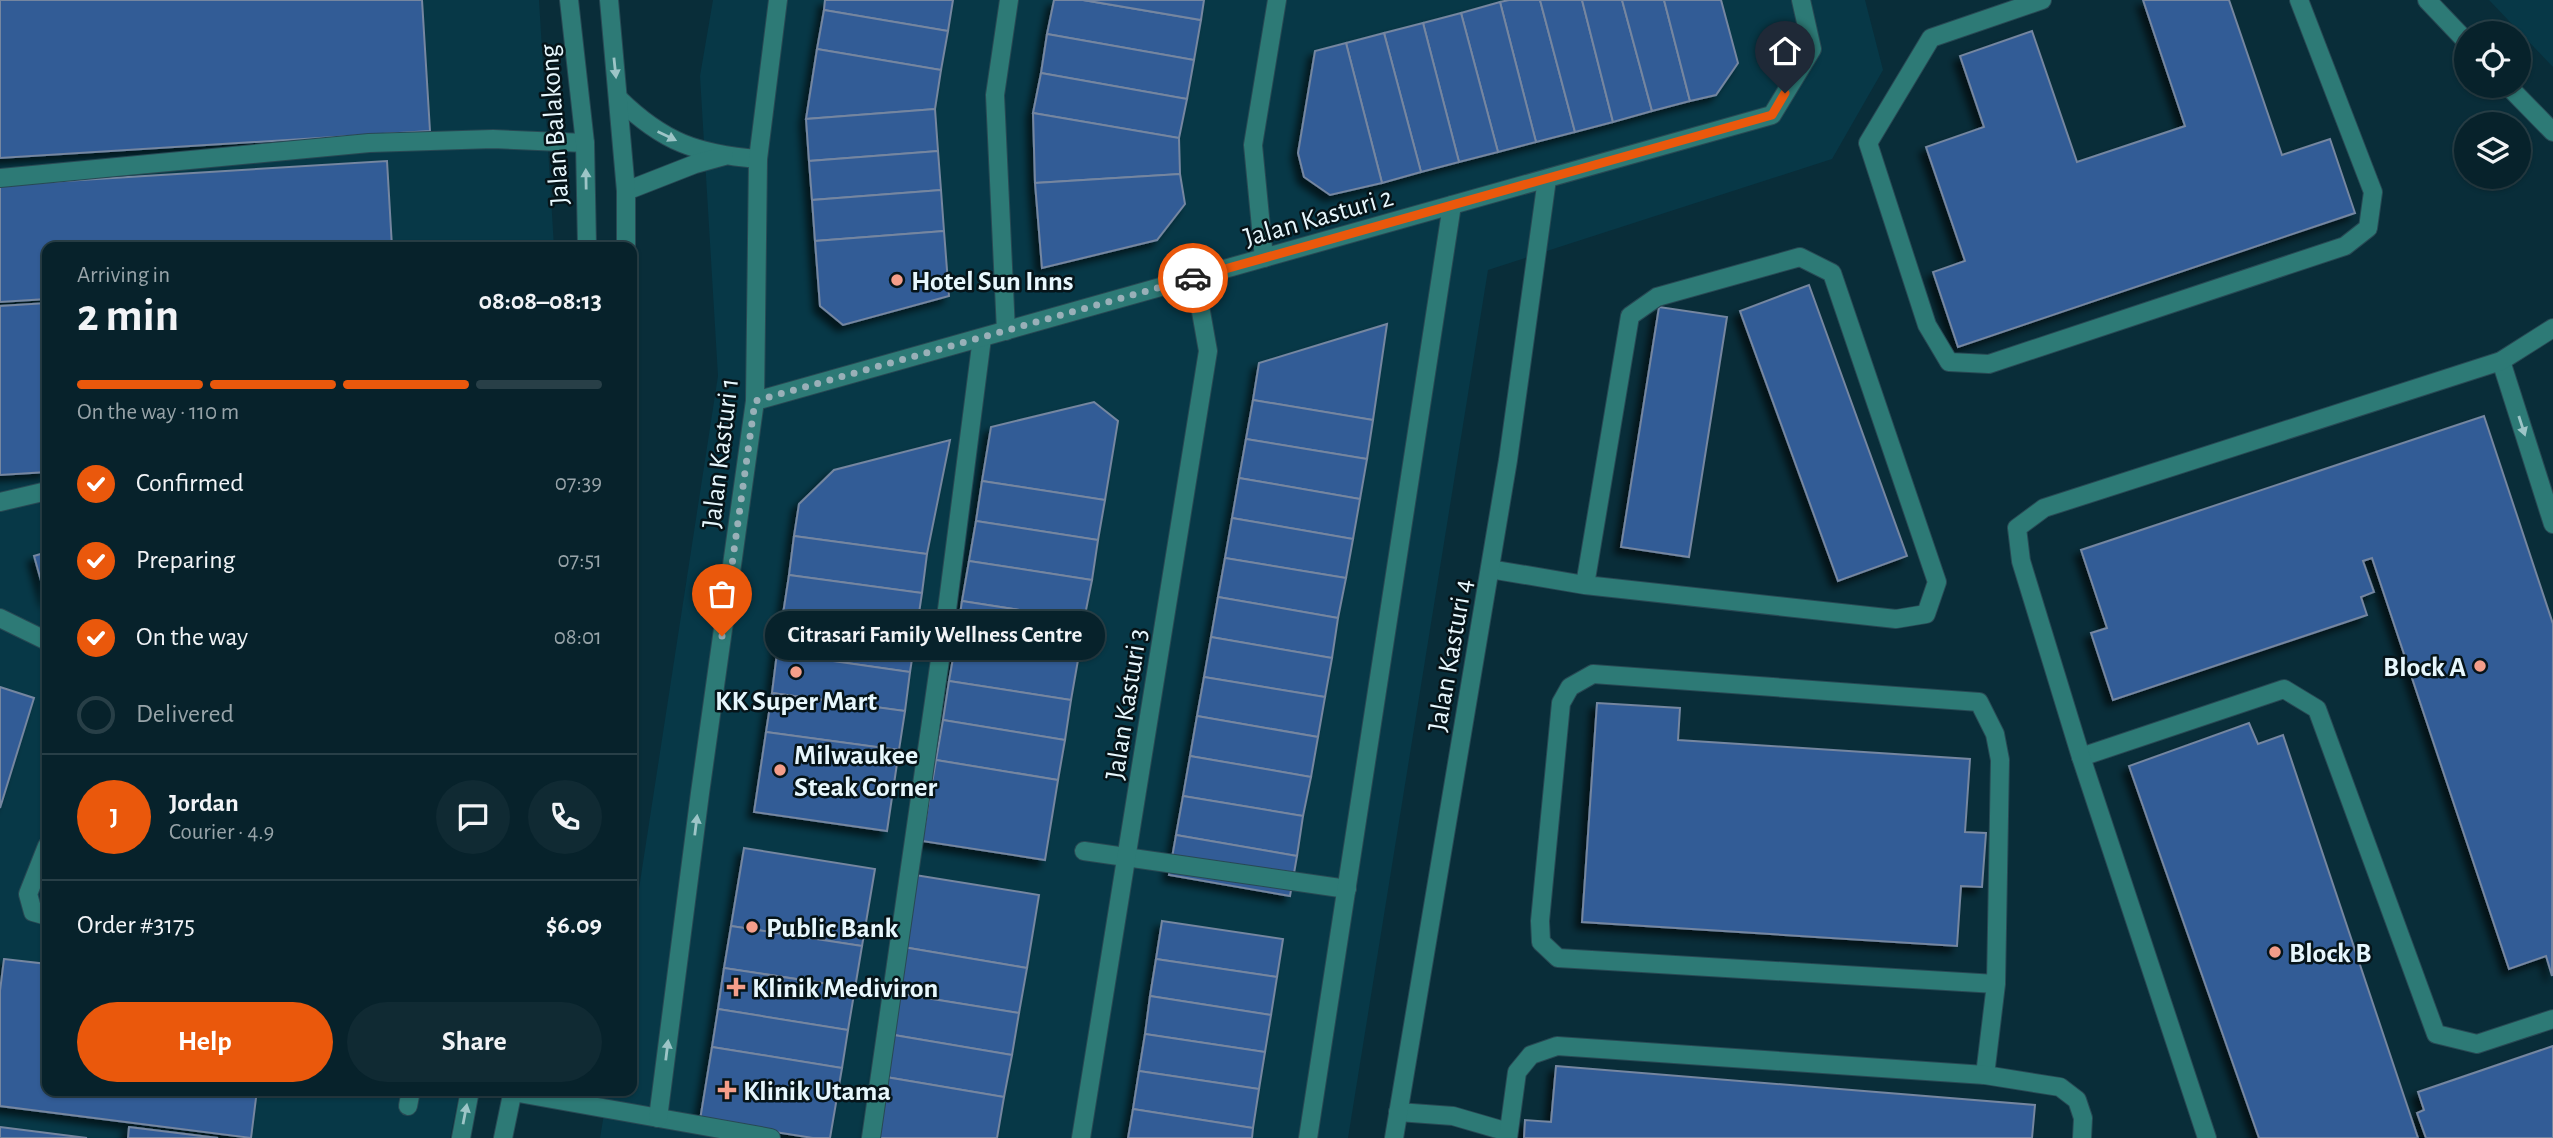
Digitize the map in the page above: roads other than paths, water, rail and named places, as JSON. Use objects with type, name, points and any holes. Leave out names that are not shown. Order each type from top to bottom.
[{"type":"street","name":"Jalan Balakong","points":[[569,0],[585,143],[587,242]]},
{"type":"street","points":[[609,0],[626,191],[626,242]]},
{"type":"street","name":"Jalan Kasturi 1","points":[[658,1118],[755,401],[758,159],[778,0]]},
{"type":"street","points":[[1006,331],[995,95],[1009,0]]},
{"type":"street","points":[[1264,258],[1253,145],[1277,0]]},
{"type":"street","name":"Jalan Kasturi 2","points":[[755,401],[1772,115],[1812,49],[1801,0]]},
{"type":"street","points":[[2042,0],[1931,38],[1868,143],[1927,325],[1949,362],[1989,364],[2345,246],[2368,228],[2373,192],[2299,0]]},
{"type":"street","points":[[2427,0],[2454,28]]},
{"type":"street","points":[[2520,98],[2553,132]]},
{"type":"street","points":[[618,99],[640,120],[663,136],[724,156],[758,159]]},
{"type":"street","points":[[0,178],[369,143],[493,139],[585,143]]},
{"type":"street","points":[[626,191],[695,164],[724,156]]},
{"type":"street","name":"Jalan Kasturi 4","points":[[1394,1138],[1508,460],[1547,179]]},
{"type":"street","points":[[1308,1138],[1452,205]]},
{"type":"street","points":[[1490,569],[1585,585],[1896,620],[1926,614],[1937,582],[1832,273],[1800,257],[1657,297],[1630,316],[1585,585]]},
{"type":"street","name":"Jalan Kasturi 3","points":[[1081,1138],[1208,351],[1195,278]]},
{"type":"street","points":[[2207,1138],[2081,757],[2021,561],[2017,528],[2044,508],[2501,361],[2553,328]]},
{"type":"street","points":[[871,1138],[934,705],[982,338]]},
{"type":"street","points":[[2501,361],[2553,524]]},
{"type":"street","points":[[0,502],[42,492]]},
{"type":"street","points":[[0,618],[42,639]]},
{"type":"street","points":[[1985,1075],[1996,984],[2000,760],[1995,734],[1979,702],[1594,674],[1570,687],[1561,703],[1540,921],[1541,942],[1559,958],[1996,984]]},
{"type":"street","points":[[2081,757],[2284,689],[2317,709],[2436,1034],[2477,1044],[2553,1019]]},
{"type":"street","points":[[1084,851],[1347,889]]},
{"type":"street","points":[[42,859],[28,894],[33,912],[42,915]]},
{"type":"street","points":[[1398,1112],[1453,1116],[1508,1135],[1517,1072],[1531,1055],[1557,1046],[1985,1075],[2060,1087],[2077,1100],[2083,1118],[2082,1138]]},
{"type":"street","points":[[461,1138],[469,1096]]},
{"type":"street","points":[[503,1138],[509,1096]]},
{"type":"street","points":[[537,1096],[658,1118],[685,1130],[771,1138]]},
{"type":"place","name":"Hotel Sun Inns","points":[[897,280]]},
{"type":"place","name":"Citrasari Family Wellness Centre","points":[[722,636]]},
{"type":"place","name":"Block A","points":[[2480,666]]},
{"type":"place","name":"KK Super Mart","points":[[796,672]]},
{"type":"place","name":"Milwaukee Steak Corner","points":[[780,770]]},
{"type":"place","name":"Public Bank","points":[[752,927]]},
{"type":"place","name":"Block B","points":[[2275,952]]},
{"type":"place","name":"Klinik Mediviron","points":[[736,987]]},
{"type":"place","name":"Klinik Utama","points":[[727,1090]]}]
